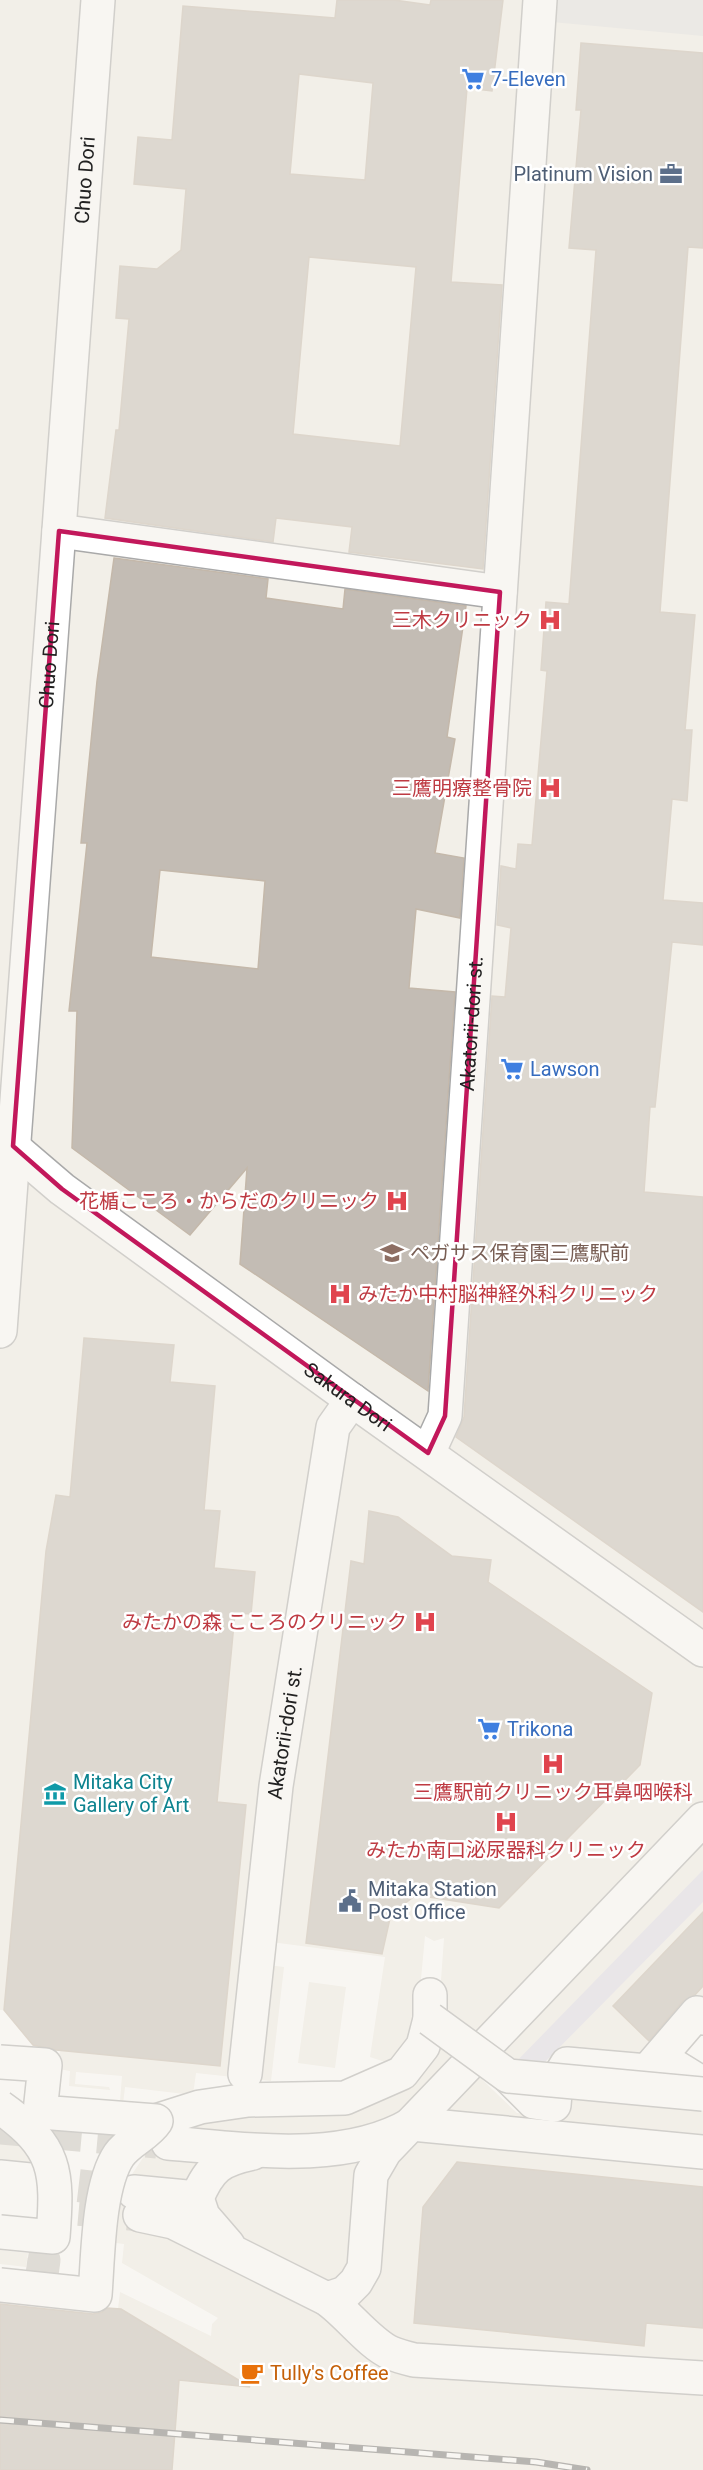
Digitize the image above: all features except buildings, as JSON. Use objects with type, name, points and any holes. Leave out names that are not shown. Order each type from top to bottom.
[{"type":"street","name":"Chuo Dori","points":[[0,1331],[7,1141],[59,531],[98,0]]},
{"type":"street","name":"Akatorii-dori st.","points":[[428,1454],[445,1416],[540,0]]},
{"type":"street","points":[[59,531],[500,592]]},
{"type":"street","name":"Sakura Dori","points":[[7,1141],[62,1189],[352,1400],[703,1650]]},
{"type":"street","name":"Akatorii-dori st.","points":[[245,2074],[278,1774],[333,1427],[352,1400]]},
{"type":"street","points":[[327,2299],[345,2293],[356,2282],[364,2268],[371,2175],[385,2151],[703,1819]]},
{"type":"street","points":[[0,2285],[95,2295],[104,2195],[110,2175],[120,2155],[162,2132],[200,2107],[248,2100],[345,2098],[402,2073],[423,2046],[430,2007],[508,2076],[556,2082],[652,2078],[703,2084]]},
{"type":"street","points":[[652,2078],[697,2013],[703,2018]]},
{"type":"street","points":[[652,2078],[703,2031]]},
{"type":"street","points":[[0,2062],[45,2065],[40,2112],[105,2117],[162,2132],[265,2151]]},
{"type":"street","points":[[652,2078],[703,2094]]},
{"type":"street","points":[[0,2107],[40,2142],[54,2172],[23,2191]]},
{"type":"street","points":[[23,2191],[63,2114]]},
{"type":"street","points":[[87,2294],[105,2117]]},
{"type":"street","points":[[233,2251],[203,2216],[197,2198],[206,2177],[219,2165],[237,2156],[265,2151],[372,2143],[394,2135],[412,2124],[703,2152]]},
{"type":"street","points":[[347,2146],[371,2175]]},
{"type":"street","points":[[0,2232],[53,2237],[23,2191]]},
{"type":"street","points":[[197,2198],[137,2204],[327,2299],[344,2311],[373,2340],[390,2353],[414,2360],[703,2378]]},
{"type":"highlighted area","points":[[59,531],[500,592],[445,1416],[428,1453],[62,1189],[13,1146]]},
{"type":"shaded area","points":[[554,0],[703,0],[703,36],[552,22]]},
{"type":"shaded area","points":[[703,1870],[703,1902],[542,2065],[515,2063]]},
{"type":"pier","points":[[425,1936],[434,1941],[444,1938],[440,1994],[444,2011],[509,2062],[542,2065],[557,2051],[643,2059],[703,2004],[703,2104],[567,2093],[565,2117],[517,2113],[448,2047],[437,2043],[334,2109],[295,2117],[212,2118],[178,2131],[147,2152],[126,2183],[121,2201],[116,2243],[124,2244],[122,2263],[218,2318],[212,2324],[211,2336],[120,2292],[118,2309],[0,2299],[0,2264],[26,2267],[28,2253],[0,2250],[0,2216],[38,2175],[15,2136],[0,2124],[0,2010],[4,2010],[35,2048],[61,2050],[55,2062],[59,2069],[70,2071],[69,2086],[110,2090],[109,2087],[75,2084],[76,2072],[122,2076],[120,2102],[67,2098],[123,2104],[125,2087],[193,2095],[196,2073],[271,2081],[284,1967],[268,1965],[271,1942],[385,1957],[370,2057],[397,2066],[416,2033]],"holes":[[[309,1982],[346,1987],[335,2068],[298,2063]]]},
{"type":"tunnel","points":[[0,2128],[157,2142]]},
{"type":"tunnel","points":[[30,2180],[133,2192]]},
{"type":"tunnel","points":[[30,2205],[140,2215]]},
{"type":"tunnel","points":[[28,2258],[44,2260],[40,2289]]},
{"type":"railway","points":[[0,2420],[536,2462],[587,2470]]},
{"type":"place","name":"7-Eleven","points":[[473,79]]},
{"type":"place","name":"Platinum Vision","points":[[671,174]]},
{"type":"place","name":"三木クリニック","points":[[550,620]]},
{"type":"place","name":"三鷹明療整骨院","points":[[550,788]]},
{"type":"place","name":"Lawson","points":[[512,1069]]},
{"type":"place","name":"花楯こころ・からだのクリニック","points":[[397,1201]]},
{"type":"place","name":"ペガサス保育園三鷹駅前","points":[[392,1253]]},
{"type":"place","name":"みたか中村脳神経外科クリニック","points":[[340,1294]]},
{"type":"place","name":"みたかの森 こころのクリニック","points":[[425,1622]]},
{"type":"place","name":"Trikona","points":[[489,1729]]},
{"type":"place","name":"三鷹駅前クリニック耳鼻咽喉科","points":[[553,1764]]},
{"type":"place","name":"Mitaka City Gallery of Art","points":[[55,1794]]},
{"type":"place","name":"みたか南口泌尿器科クリニック","points":[[506,1822]]},
{"type":"place","name":"Mitaka Station Post Office","points":[[350,1901]]},
{"type":"place","name":"Tully's Coffee","points":[[252,2373]]}]
